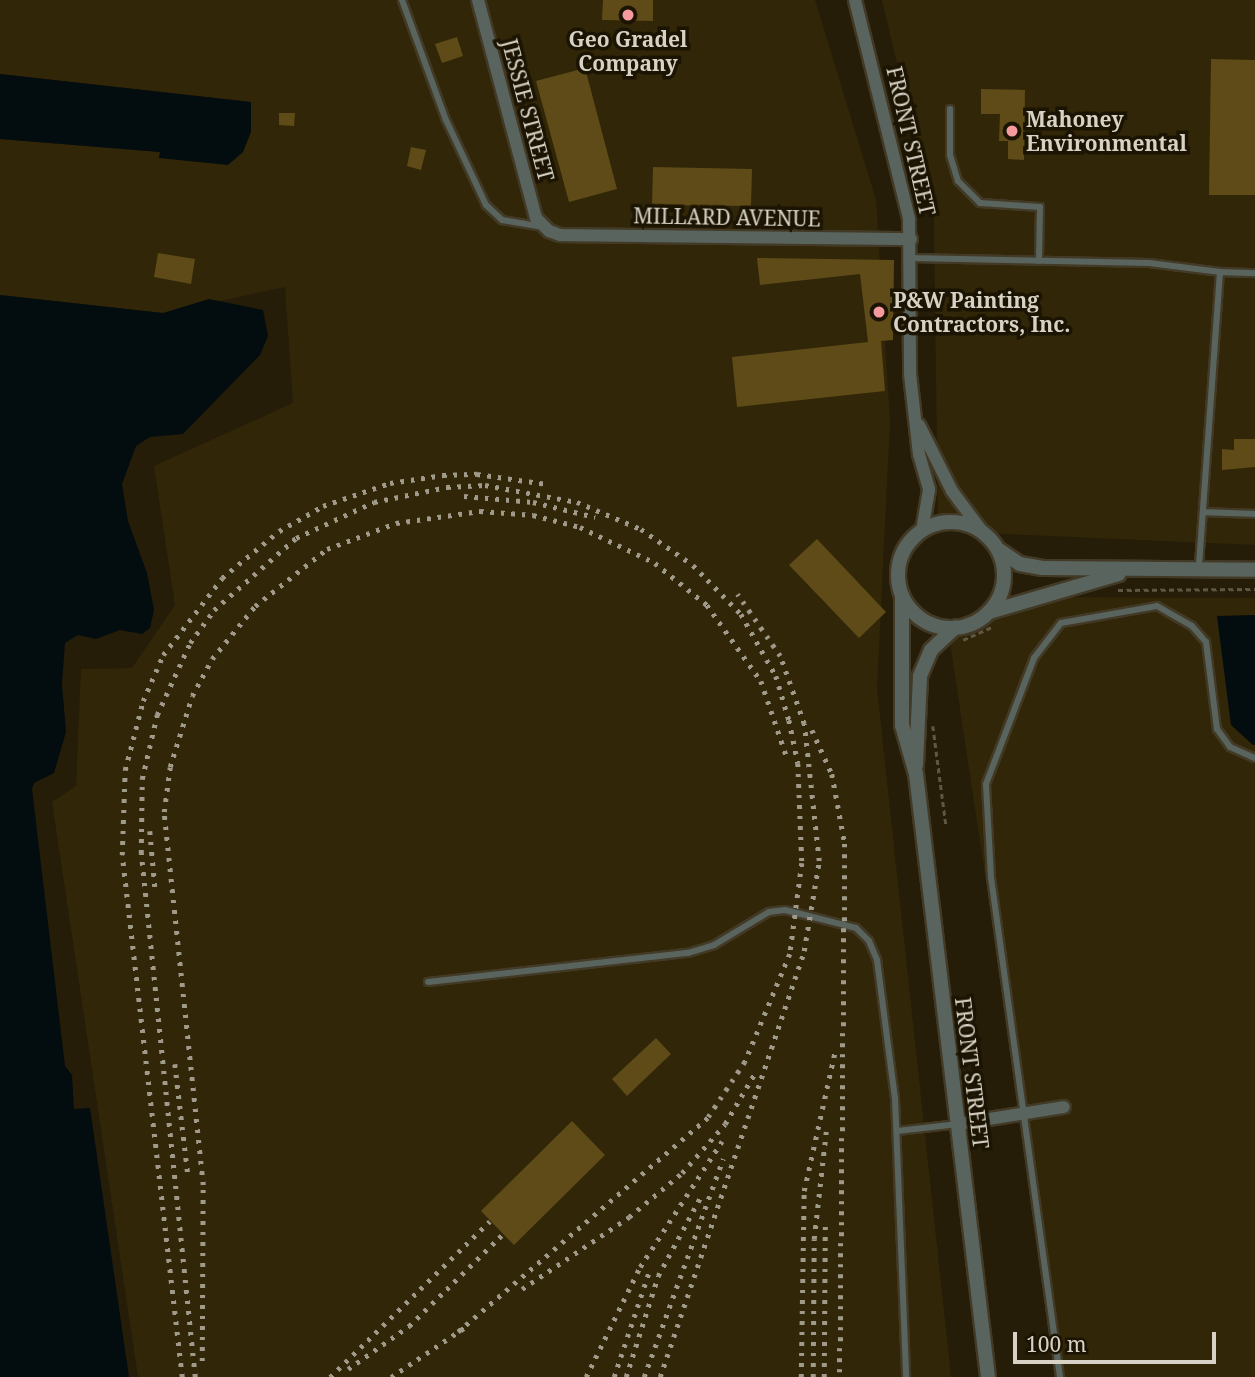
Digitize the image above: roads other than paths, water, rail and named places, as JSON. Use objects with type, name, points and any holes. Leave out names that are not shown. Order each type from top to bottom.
[{"type":"street","name":"JESSIE STREET","points":[[478,0],[536,218],[544,227]]},
{"type":"street","name":"FRONT STREET","points":[[855,0],[902,189],[911,239],[909,344],[916,418],[929,490],[922,531]]},
{"type":"street","name":"MILLARD AVENUE","points":[[544,227],[560,235],[911,239]]},
{"type":"street","name":"FRONT STREET","points":[[916,418],[952,491],[984,534]]},
{"type":"street","points":[[1134,570],[989,612],[955,628],[926,621],[902,594],[900,561],[922,531],[956,523],[984,534],[1013,561],[1035,568],[1255,570]]},
{"type":"street","points":[[989,612],[1003,580],[995,546]]},
{"type":"street","name":"FRONT STREET","points":[[902,594],[902,726],[916,774]]},
{"type":"street","name":"FRONT STREET","points":[[955,628],[931,650],[920,676],[916,774],[988,1377]]},
{"type":"street","points":[[958,1124],[1064,1108]]},
{"type":"lane","points":[[402,0],[446,120],[486,205],[502,220],[544,227]]},
{"type":"lane","points":[[950,109],[950,155],[958,181],[980,203],[1040,207],[1039,261]]},
{"type":"lane","points":[[911,258],[1149,263],[1220,272],[1255,273]]},
{"type":"lane","points":[[1199,569],[1220,272]]},
{"type":"lane","points":[[1203,512],[1255,514]]},
{"type":"lane","points":[[1060,1377],[991,877],[986,784],[1034,658],[1061,623],[1157,606],[1192,626],[1206,642],[1217,729],[1230,747],[1255,758]]},
{"type":"lane","points":[[428,982],[688,953],[714,945],[777,911],[845,921],[869,941],[877,960],[898,1131],[906,1377]]},
{"type":"lane","points":[[898,1131],[958,1124]]},
{"type":"railway","points":[[182,1377],[122,855],[125,770],[143,701],[163,655],[222,578],[279,531],[323,506],[390,483],[443,475],[477,474],[547,484]]},
{"type":"railway","points":[[195,1377],[141,853],[142,779],[157,715],[190,643],[214,610],[296,538],[374,502],[447,487],[485,485],[577,502],[641,529],[693,565],[741,614],[776,676],[789,720],[798,763],[802,863],[790,954],[745,1062],[708,1118],[458,1332]]},
{"type":"railway","points":[[464,496],[533,502],[595,517]]},
{"type":"railway","points":[[202,1361],[203,1185],[164,812],[170,767],[192,696],[212,659],[255,606],[327,549],[396,523],[480,511],[533,515],[580,527],[655,563],[707,605],[761,681],[787,758]]},
{"type":"railway","points":[[660,1377],[804,951],[819,861],[804,724],[780,656],[737,594]]},
{"type":"railway","points":[[812,730],[832,774],[845,844],[840,1377]]},
{"type":"railway","points":[[150,831],[155,887]]},
{"type":"railway","points":[[801,1377],[804,1191],[835,1051]]},
{"type":"railway","points":[[175,1064],[188,1175]]},
{"type":"railway","points":[[522,1289],[629,1217],[682,1173],[725,1124],[755,1073]]},
{"type":"railway","points":[[813,1377],[814,1239],[826,1132]]},
{"type":"railway","points":[[586,1377],[640,1267],[722,1141]]},
{"type":"railway","points":[[644,1377],[723,1159]]},
{"type":"railway","points":[[626,1377],[658,1276],[701,1196]]},
{"type":"railway","points":[[330,1377],[490,1221]]},
{"type":"railway","points":[[824,1377],[825,1221]]},
{"type":"railway","points":[[348,1369],[409,1326],[503,1234]]},
{"type":"railway","points":[[614,1377],[650,1269]]},
{"type":"railway","points":[[391,1377],[464,1328]]},
{"type":"place","name":"Geo Gradel Company","points":[[628,15]]},
{"type":"place","name":"Mahoney Environmental","points":[[1012,131]]},
{"type":"place","name":"P&W Painting Contractors, Inc.","points":[[879,312]]}]
